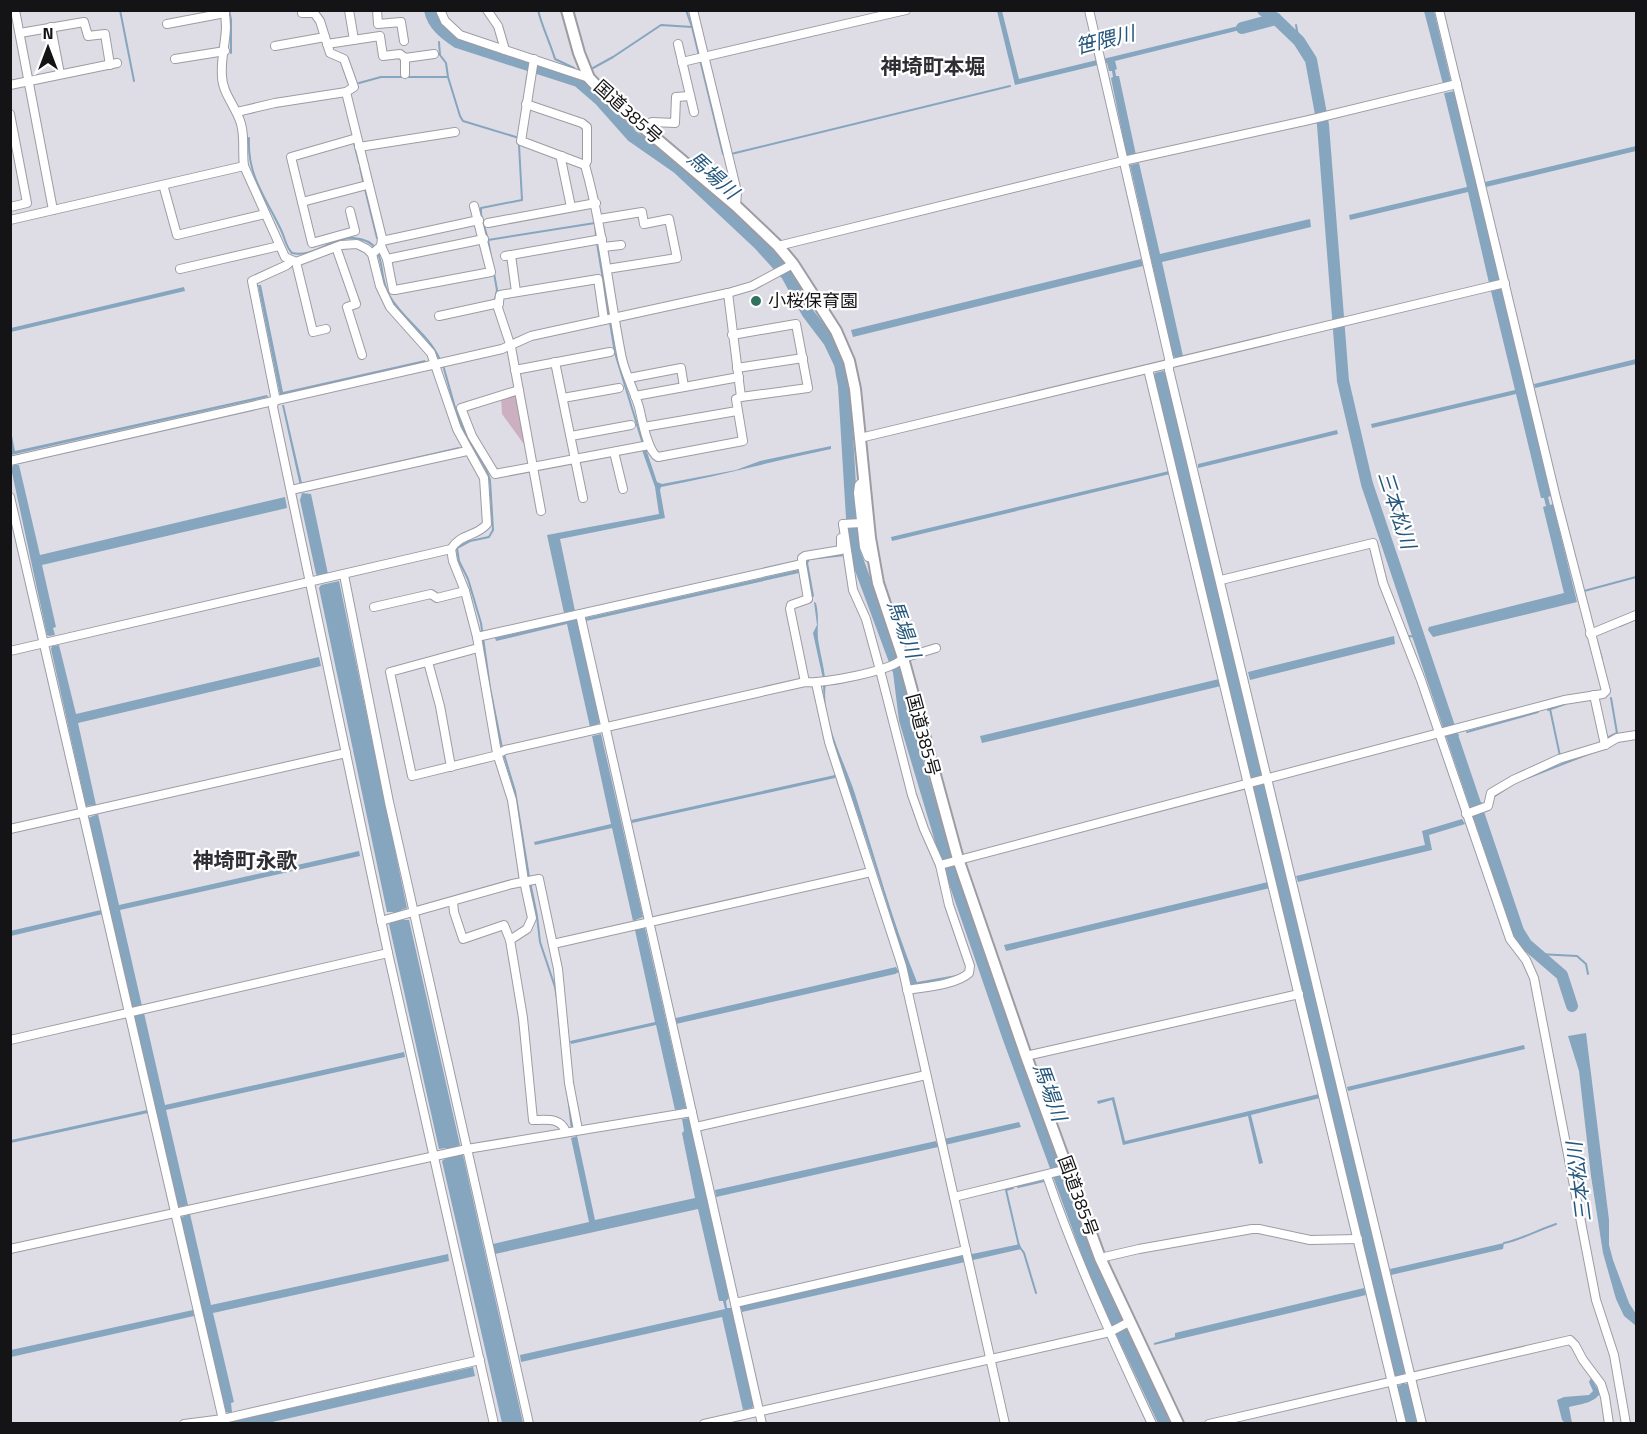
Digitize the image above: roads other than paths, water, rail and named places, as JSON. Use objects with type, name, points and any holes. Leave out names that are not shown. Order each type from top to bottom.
[{"type":"highway","name":"国道385号","points":[[567,10],[579,53],[589,78],[607,98],[736,206],[778,246],[836,331],[849,361],[855,389],[864,480],[878,582],[898,662],[955,860],[1066,1170],[1100,1258],[1127,1323],[1178,1424]]},
{"type":"street","points":[[15,10],[53,210]]},
{"type":"street","points":[[349,10],[354,40]]},
{"type":"street","points":[[376,10],[378,24],[400,22],[404,41]]},
{"type":"street","points":[[440,10],[445,21],[460,35],[589,78]]},
{"type":"street","points":[[487,10],[498,26],[505,50]]},
{"type":"street","points":[[693,10],[701,58],[737,192],[736,206]]},
{"type":"street","points":[[682,62],[906,10]]},
{"type":"street","points":[[1089,10],[1170,364],[1169,370],[1221,580],[1299,994],[1358,1239],[1402,1379],[1422,1424]]},
{"type":"street","points":[[942,864],[1564,700],[1603,694],[1606,691],[1499,285],[1457,84],[1439,10]]},
{"type":"street","points":[[167,24],[224,12],[227,24],[223,85],[242,126],[244,166],[279,246],[285,257],[294,261]]},
{"type":"street","points":[[237,112],[275,103],[346,92],[354,87],[344,59],[330,52],[320,21],[312,12],[302,13]]},
{"type":"street","points":[[10,85],[113,64],[105,34],[88,36],[84,22],[20,33]]},
{"type":"street","points":[[51,27],[60,74]]},
{"type":"street","points":[[275,46],[380,36],[383,56],[400,54],[405,58],[434,54]]},
{"type":"street","points":[[678,44],[694,112]]},
{"type":"street","points":[[175,59],[225,51]]},
{"type":"street","points":[[405,58],[405,74]]},
{"type":"street","points":[[534,59],[521,141],[585,165]]},
{"type":"street","points":[[778,246],[1123,161],[1309,120],[1457,84]]},
{"type":"street","points":[[10,651],[451,549],[462,537],[479,531],[487,524],[484,478],[467,450],[448,406],[441,365],[402,322],[388,293],[346,92]]},
{"type":"street","points":[[643,127],[652,122],[675,123],[676,97],[690,96]]},
{"type":"street","points":[[526,104],[582,123],[587,127],[585,165],[593,204],[599,219],[600,241],[607,269],[609,319]]},
{"type":"street","points":[[10,114],[14,151],[27,203],[10,207]]},
{"type":"street","points":[[455,132],[358,143],[291,157],[312,243],[339,241],[378,249],[479,220]]},
{"type":"street","points":[[562,156],[571,207]]},
{"type":"street","points":[[10,220],[244,166]]},
{"type":"street","points":[[302,202],[367,184]]},
{"type":"street","points":[[164,188],[177,235],[265,214]]},
{"type":"street","points":[[488,223],[593,204]]},
{"type":"street","points":[[388,293],[491,272],[474,206]]},
{"type":"street","points":[[350,211],[355,231],[339,241],[252,281],[291,490],[381,921],[494,1424]]},
{"type":"street","points":[[599,219],[642,212],[644,224],[669,219],[677,258],[607,269]]},
{"type":"street","points":[[387,259],[484,239]]},
{"type":"street","points":[[339,241],[356,303],[348,307],[362,355]]},
{"type":"street","points":[[516,292],[508,256],[600,241],[621,244]]},
{"type":"street","points":[[180,269],[279,246]]},
{"type":"street","points":[[378,249],[387,259],[388,293]]},
{"type":"street","points":[[294,261],[313,332],[326,329]]},
{"type":"street","points":[[10,461],[441,365],[511,346],[531,336],[728,293],[771,278],[791,266]]},
{"type":"street","points":[[541,511],[511,346],[506,327],[500,318],[500,295],[598,279],[649,445],[654,455],[658,457],[743,441],[736,399],[808,388],[796,324],[732,334]]},
{"type":"street","points":[[860,438],[1499,285]]},
{"type":"street","points":[[728,293],[741,398]]},
{"type":"street","points":[[439,316],[499,303]]},
{"type":"street","points":[[515,369],[610,352]]},
{"type":"street","points":[[635,396],[684,387],[803,357]]},
{"type":"street","points":[[555,362],[583,498]]},
{"type":"street","points":[[629,378],[681,368],[684,387]]},
{"type":"street","points":[[1148,369],[1258,781],[1402,1379],[1402,1424]]},
{"type":"street","points":[[563,398],[619,388]]},
{"type":"street","points":[[519,390],[461,408],[472,436],[495,474],[649,445]]},
{"type":"street","points":[[645,427],[737,411]]},
{"type":"street","points":[[571,436],[631,424]]},
{"type":"street","points":[[291,490],[467,450]]},
{"type":"street","points":[[614,452],[623,489]]},
{"type":"street","points":[[864,480],[859,485],[858,493],[864,547],[868,557],[874,559]]},
{"type":"street","points":[[10,497],[175,1212],[227,1419]]},
{"type":"street","points":[[843,524],[861,523]]},
{"type":"street","points":[[805,682],[790,609],[791,605],[808,599],[802,558],[841,550],[840,527],[843,524]]},
{"type":"street","points":[[843,524],[853,590],[866,619],[912,795],[924,829],[942,864],[949,905],[970,966],[969,973],[965,977],[907,990]]},
{"type":"street","points":[[1221,580],[1373,543],[1383,583],[1421,680],[1510,939],[1526,960],[1534,978],[1596,1300],[1614,1355],[1626,1424]]},
{"type":"street","points":[[451,549],[453,561],[480,637],[478,648],[528,881],[531,923],[521,934],[510,940]]},
{"type":"street","points":[[480,637],[802,564]]},
{"type":"street","points":[[344,575],[389,802],[529,1424]]},
{"type":"street","points":[[374,607],[431,594],[437,598],[465,591]]},
{"type":"street","points":[[580,614],[762,1424]]},
{"type":"street","points":[[1590,634],[1636,615]]},
{"type":"street","points":[[478,648],[390,672],[412,776],[501,752],[805,682],[816,683],[880,669],[936,648]]},
{"type":"street","points":[[428,662],[440,706],[451,767]]},
{"type":"street","points":[[816,683],[829,742],[902,966],[1005,1424]]},
{"type":"street","points":[[1594,695],[1605,745]]},
{"type":"street","points":[[1466,814],[1488,806],[1491,793],[1513,780],[1559,759],[1605,745],[1617,738],[1636,735]]},
{"type":"street","points":[[10,829],[346,753]]},
{"type":"street","points":[[553,944],[871,872]]},
{"type":"street","points":[[381,921],[539,879],[560,978],[572,1131]]},
{"type":"street","points":[[453,902],[454,912],[465,939],[504,925],[510,940],[524,1018],[533,1120],[557,1121],[572,1131]]},
{"type":"street","points":[[10,1040],[388,953]]},
{"type":"street","points":[[1026,1056],[1299,994]]},
{"type":"street","points":[[696,1127],[926,1075]]},
{"type":"street","points":[[10,1249],[467,1149],[692,1112]]},
{"type":"street","points":[[954,1197],[1066,1170]]},
{"type":"street","points":[[1049,1175],[1077,1256],[1152,1424]]},
{"type":"street","points":[[1100,1258],[1252,1229],[1310,1240],[1358,1239]]},
{"type":"street","points":[[735,1302],[966,1250]]},
{"type":"street","points":[[704,1424],[1111,1331],[1127,1323]]},
{"type":"street","points":[[1209,1424],[1569,1340],[1575,1345],[1601,1384],[1609,1422]]},
{"type":"street","points":[[184,1424],[227,1419],[480,1360]]},
{"type":"water","points":[[997,11],[1002,11],[1019,79],[1097,60],[1098,65],[1015,85]]},
{"type":"water","points":[[1424,11],[1434,11],[1451,82],[1443,84]]},
{"type":"water","points":[[1255,22],[1256,26],[1115,61],[1116,76],[1119,76],[1136,155],[1127,157],[1111,78],[1113,77],[1112,71],[1109,71],[1103,59]]},
{"type":"water","points":[[1455,91],[1500,280],[1497,281],[1498,289],[1502,289],[1551,496],[1548,497],[1550,505],[1553,504],[1577,602],[1433,637],[1428,630],[1429,627],[1564,593],[1543,507],[1546,506],[1544,498],[1541,498],[1516,394],[1372,428],[1371,424],[1515,390],[1491,291],[1495,290],[1493,282],[1489,283],[1468,192],[1350,220],[1349,215],[1467,187],[1444,93]]},
{"type":"water","points":[[1636,146],[1636,151],[1486,187],[1485,182]]},
{"type":"water","points":[[1139,163],[1160,254],[1310,219],[1311,227],[1162,262],[1183,356],[1177,358],[1173,356],[1130,165]]},
{"type":"water","points":[[1141,259],[1143,266],[853,337],[851,330]]},
{"type":"water","points":[[258,285],[261,285],[283,392],[425,360],[426,362],[280,395]]},
{"type":"water","points":[[184,287],[185,291],[11,332],[11,328]]},
{"type":"water","points":[[1636,359],[1636,364],[1535,388],[1534,384]]},
{"type":"water","points":[[1163,371],[1167,373],[1264,776],[1259,777],[1261,785],[1266,784],[1407,1373],[1403,1374],[1405,1384],[1410,1383],[1420,1423],[1405,1423],[1396,1386],[1401,1385],[1399,1376],[1394,1376],[1252,787],[1257,785],[1255,778],[1250,779],[1153,377],[1155,373]]},
{"type":"water","points":[[267,395],[268,397],[11,455],[11,431],[15,451]]},
{"type":"water","points":[[282,405],[284,405],[302,483],[459,447],[459,449],[300,486]]},
{"type":"water","points":[[1337,430],[1338,434],[1198,468],[1198,464]]},
{"type":"water","points":[[831,446],[831,449],[661,487],[665,518],[560,539],[575,611],[564,613],[547,535],[659,514],[655,487],[642,450],[646,449],[657,482],[662,484],[736,470],[760,461]]},
{"type":"water","points":[[19,465],[40,555],[285,497],[287,508],[42,565],[56,627],[53,628],[55,635],[49,636],[11,468]]},
{"type":"water","points":[[1169,471],[1170,474],[892,541],[891,537]]},
{"type":"water","points":[[302,493],[311,494],[328,574],[318,576],[316,574],[300,500]]},
{"type":"water","points":[[798,570],[799,573],[586,621],[585,618]]},
{"type":"water","points":[[339,581],[407,908],[401,910],[403,920],[409,920],[460,1145],[455,1147],[457,1155],[463,1155],[523,1423],[502,1423],[442,1161],[448,1157],[446,1148],[439,1149],[389,924],[395,921],[393,912],[387,912],[319,588],[321,585]]},
{"type":"water","points":[[814,602],[817,609],[818,640],[825,678],[823,679],[813,633],[817,625]]},
{"type":"water","points":[[577,619],[600,723],[590,727],[567,624],[496,641],[495,638]]},
{"type":"water","points":[[1394,636],[1395,644],[1250,680],[1248,672]]},
{"type":"water","points":[[59,645],[76,714],[319,657],[321,666],[78,723],[96,805],[86,806],[51,649],[52,646]]},
{"type":"water","points":[[1219,679],[1221,686],[982,743],[980,736]]},
{"type":"water","points":[[826,684],[827,711],[834,740],[855,794],[892,912],[917,982],[962,974],[917,986],[910,982],[879,879],[831,736],[824,702],[823,685]]},
{"type":"water","points":[[601,734],[643,917],[633,921],[612,828],[535,845],[534,842],[611,824],[592,736]]},
{"type":"water","points":[[835,775],[835,778],[632,823],[631,820]]},
{"type":"water","points":[[98,814],[119,905],[359,851],[360,856],[120,910],[142,1006],[131,1008],[88,818]]},
{"type":"water","points":[[1462,819],[1465,824],[1429,835],[1432,850],[1298,882],[1296,876],[1425,845],[1422,831]]},
{"type":"water","points":[[1268,882],[1270,888],[1006,951],[1004,945]]},
{"type":"water","points":[[101,910],[103,914],[11,936],[10,931]]},
{"type":"water","points":[[645,928],[686,1108],[675,1110],[656,1025],[571,1044],[570,1041],[655,1022],[635,930]]},
{"type":"water","points":[[896,967],[899,972],[895,974],[676,1024],[676,1018]]},
{"type":"water","points":[[144,1013],[165,1105],[404,1052],[405,1057],[166,1110],[188,1205],[179,1207],[133,1016]]},
{"type":"water","points":[[1586,1033],[1609,1220],[1609,1245],[1629,1303],[1636,1314],[1636,1374],[1635,1325],[1624,1316],[1616,1299],[1603,1253],[1591,1176],[1579,1071],[1568,1036]]},
{"type":"water","points":[[1524,1045],[1525,1049],[1348,1091],[1347,1087]]},
{"type":"water","points":[[1319,1094],[1320,1098],[1251,1115],[1263,1163],[1259,1164],[1248,1116],[1123,1145],[1112,1100],[1098,1104],[1097,1101],[1114,1097],[1125,1141]]},
{"type":"water","points":[[147,1110],[148,1113],[11,1143],[11,1140]]},
{"type":"water","points":[[689,1118],[729,1298],[726,1301],[727,1308],[733,1308],[754,1404],[752,1408],[743,1410],[722,1317],[521,1362],[520,1355],[725,1309],[723,1301],[719,1301],[698,1209],[495,1254],[493,1244],[589,1222],[571,1138],[577,1136],[595,1220],[695,1198],[682,1133],[684,1131],[682,1119]]},
{"type":"water","points":[[1019,1122],[1021,1127],[945,1145],[944,1139]]},
{"type":"water","points":[[936,1141],[938,1147],[716,1197],[715,1190]]},
{"type":"water","points":[[190,1214],[211,1305],[448,1254],[449,1261],[213,1313],[234,1402],[231,1403],[233,1421],[473,1367],[475,1376],[268,1423],[227,1423],[230,1421],[229,1413],[226,1412],[179,1218]]},
{"type":"water","points":[[1504,1243],[1503,1249],[1391,1275],[1390,1269]]},
{"type":"water","points":[[1020,1244],[1021,1249],[973,1260],[971,1257],[972,1254]]},
{"type":"water","points":[[963,1255],[965,1262],[742,1312],[740,1305]]},
{"type":"water","points":[[1364,1288],[1366,1295],[1154,1345],[1154,1343],[1175,1337],[1175,1333]]},
{"type":"water","points":[[193,1310],[194,1316],[11,1357],[11,1350]]},
{"type":"water","points":[[1591,1378],[1600,1393],[1591,1401],[1569,1407],[1572,1423],[1565,1423],[1562,1420],[1557,1400],[1564,1397],[1589,1395],[1593,1391],[1589,1382]]},
{"type":"waterway","points":[[120,10],[134,81]]},
{"type":"waterway","points":[[229,10],[231,53]]},
{"type":"waterway","name":"馬場川","points":[[430,10],[437,25],[457,42],[578,81],[600,100],[632,136],[678,168],[758,243],[787,275],[807,312],[829,341],[840,364],[844,386],[854,551],[899,672],[905,720],[945,854],[1009,1039],[1098,1282],[1165,1424]]},
{"type":"waterway","points":[[538,10],[555,59],[574,68]]},
{"type":"waterway","points":[[686,10],[723,154]]},
{"type":"waterway","name":"三本松川","points":[[1263,10],[1299,41],[1311,60],[1323,125],[1343,381],[1367,484],[1518,931],[1526,944],[1562,975],[1572,1006]]},
{"type":"waterway","name":"笹隈川","points":[[1242,28],[1276,19]]},
{"type":"waterway","points":[[593,68],[661,25],[692,27]]},
{"type":"waterway","points":[[1296,25],[1299,41]]},
{"type":"waterway","points":[[439,42],[440,55],[446,63],[448,77],[463,121],[519,138],[519,136]]},
{"type":"waterway","points":[[526,88],[527,76]]},
{"type":"waterway","points":[[359,83],[381,77],[448,77]]},
{"type":"waterway","points":[[731,154],[1010,86]]},
{"type":"waterway","points":[[249,138],[249,152],[255,176],[290,251],[300,254],[307,253],[338,241],[354,238],[365,240],[373,245],[380,259],[389,295],[401,312],[429,342],[440,360]]},
{"type":"waterway","points":[[354,143],[359,163]]},
{"type":"waterway","points":[[488,240],[481,208],[522,200],[519,145]]},
{"type":"waterway","points":[[360,167],[363,181]]},
{"type":"waterway","points":[[365,189],[377,238]]},
{"type":"waterway","points":[[595,222],[596,237]]},
{"type":"waterway","points":[[495,300],[497,290],[488,240],[595,223]]},
{"type":"waterway","points":[[597,243],[615,353],[643,444]]},
{"type":"waterway","points":[[443,365],[456,411],[490,480],[493,530],[489,537],[470,541],[457,548],[459,561],[468,579],[481,623],[490,688],[502,748],[515,791],[540,942],[555,987],[558,1004]]},
{"type":"waterway","points":[[813,596],[807,563],[809,559],[845,555]]},
{"type":"waterway","points":[[1584,591],[1636,577]]},
{"type":"waterway","points":[[1620,626],[1636,619]]},
{"type":"waterway","points":[[1597,634],[1595,635],[1602,659]]},
{"type":"waterway","points":[[1408,636],[1418,637]]},
{"type":"waterway","points":[[1607,738],[1617,733],[1611,698]]},
{"type":"waterway","points":[[1548,710],[1565,704]]},
{"type":"waterway","points":[[1550,709],[1560,756]]},
{"type":"waterway","points":[[1467,732],[1538,712]]},
{"type":"waterway","name":"三本松川","points":[[1454,737],[1458,735]]},
{"type":"waterway","points":[[1527,778],[1591,753]]},
{"type":"waterway","points":[[1495,796],[1513,784]]},
{"type":"waterway","name":"三本松川","points":[[1476,805],[1481,803]]},
{"type":"waterway","points":[[1471,819],[1480,817]]},
{"type":"waterway","points":[[1538,954],[1577,956],[1586,964],[1588,974]]},
{"type":"waterway","points":[[558,1010],[572,1130]]},
{"type":"waterway","points":[[1018,1187],[1044,1181]]},
{"type":"waterway","points":[[1013,1188],[1006,1190],[1019,1246],[1024,1253],[1036,1293]]},
{"type":"waterway","points":[[1504,1243],[1556,1224]]},
{"type":"place","name":"小桜保育園","points":[[756,301]]},
{"type":"district","name":"神埼町本堀","points":[[933,67]]},
{"type":"district","name":"神埼町永歌","points":[[245,861]]}]
